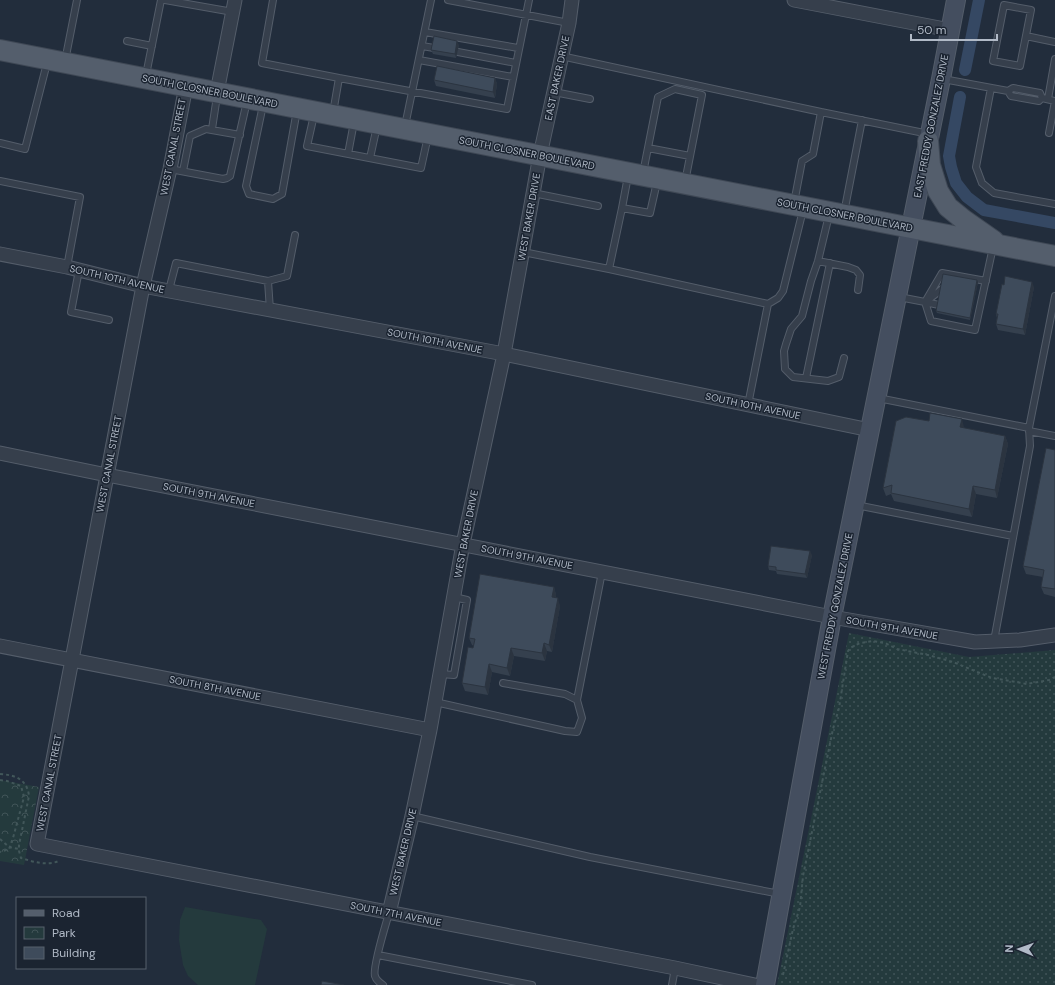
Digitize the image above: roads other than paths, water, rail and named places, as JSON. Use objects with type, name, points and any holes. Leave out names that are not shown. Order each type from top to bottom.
[{"type":"main road","name":"EAST FREDDY GONZALEZ DRIVE","points":[[911,228],[956,0]]},
{"type":"main road","name":"SOUTH CLOSNER BOULEVARD","points":[[0,50],[1055,256]]},
{"type":"main road","points":[[929,138],[930,165],[938,191],[948,207],[998,245]]},
{"type":"main road","name":"WEST FREDDY GONZALEZ DRIVE","points":[[765,985],[832,617],[911,228]]},
{"type":"street","name":"EAST BAKER DRIVE","points":[[540,155],[569,23],[572,0]]},
{"type":"street","points":[[794,0],[950,30]]},
{"type":"street","points":[[217,92],[234,6]]},
{"type":"street","name":"WEST CANAL STREET","points":[[37,844],[143,286],[170,169],[186,86]]},
{"type":"street","name":"WEST BAKER DRIVE","points":[[389,912],[412,816],[430,730],[463,544],[504,354],[540,155]]},
{"type":"street","name":"SOUTH 10TH AVENUE","points":[[0,254],[73,269],[143,286],[504,354],[870,430]]},
{"type":"street","name":"SOUTH 9TH AVENUE","points":[[0,453],[832,617],[975,642],[1020,640],[1055,635]]},
{"type":"street","name":"SOUTH 8TH AVENUE","points":[[0,646],[430,730]]},
{"type":"street","name":"SOUTH 7TH AVENUE","points":[[37,844],[675,968],[755,985]]},
{"type":"lane","points":[[0,143],[25,149],[77,0]]},
{"type":"lane","points":[[146,78],[161,0]]},
{"type":"lane","points":[[165,0],[234,6]]},
{"type":"lane","points":[[273,0],[262,63],[412,91],[480,101],[507,109],[518,48],[529,0]]},
{"type":"lane","points":[[404,129],[431,0]]},
{"type":"lane","points":[[448,0],[569,23]]},
{"type":"lane","points":[[1004,5],[1031,10],[1026,36],[1020,66],[993,61],[1004,5]]},
{"type":"lane","points":[[425,32],[518,48]]},
{"type":"lane","points":[[1026,36],[1055,42]]},
{"type":"lane","points":[[127,41],[152,46]]},
{"type":"lane","points":[[422,46],[434,48]]},
{"type":"lane","points":[[458,52],[516,63]]},
{"type":"lane","points":[[562,56],[862,120],[929,138]]},
{"type":"lane","points":[[1045,99],[1055,59]]},
{"type":"lane","points":[[419,60],[452,66],[469,71],[513,77]]},
{"type":"lane","points":[[450,74],[452,66]]},
{"type":"lane","points":[[256,100],[246,186],[249,194],[273,199],[282,194],[315,111],[339,78]]},
{"type":"lane","points":[[941,79],[1008,91],[1013,88],[1040,93],[1045,99],[1055,101],[1049,133]]},
{"type":"lane","points":[[991,88],[976,167],[982,183],[994,193],[1055,204]]},
{"type":"lane","points":[[622,208],[650,213],[643,175],[658,97],[675,89],[702,95],[684,184]]},
{"type":"lane","points":[[212,129],[217,92]]},
{"type":"lane","points":[[554,92],[590,99]]},
{"type":"lane","points":[[170,169],[223,179],[230,176],[240,135],[256,100]]},
{"type":"lane","points":[[315,111],[307,146],[421,168],[428,134]]},
{"type":"lane","points":[[523,252],[609,269],[768,304],[778,298],[783,291],[799,206],[802,161],[812,154],[821,112]]},
{"type":"lane","points":[[348,154],[354,119]]},
{"type":"lane","points":[[844,358],[839,377],[828,381],[794,377],[785,369],[784,351],[791,329],[802,316],[811,280],[837,213],[862,120]]},
{"type":"lane","points":[[370,158],[377,124]]},
{"type":"lane","points":[[176,134],[190,136],[206,129],[212,129],[240,135]]},
{"type":"lane","points":[[183,172],[190,136]]},
{"type":"lane","points":[[648,148],[690,156]]},
{"type":"lane","points":[[609,269],[622,208],[643,175]]},
{"type":"lane","points":[[0,181],[80,197],[73,269],[71,312],[108,320]]},
{"type":"lane","points":[[533,193],[598,206]]},
{"type":"lane","points":[[169,290],[176,263],[268,281],[287,276],[295,235]]},
{"type":"lane","points":[[986,282],[942,273],[925,302],[931,321],[975,330],[986,282],[998,245]]},
{"type":"lane","points":[[818,261],[856,270],[860,275],[858,290]]},
{"type":"lane","points":[[806,378],[830,264]]},
{"type":"lane","points":[[268,281],[270,310]]},
{"type":"lane","points":[[925,302],[942,289]]},
{"type":"lane","points":[[975,295],[983,297]]},
{"type":"lane","points":[[897,296],[939,305]]},
{"type":"lane","points":[[994,641],[1030,446],[1029,430],[1055,296]]},
{"type":"lane","points":[[748,405],[768,304]]},
{"type":"lane","points":[[972,312],[979,313]]},
{"type":"lane","points":[[877,398],[1055,436]]},
{"type":"lane","points":[[855,505],[1013,536]]},
{"type":"lane","points":[[435,702],[565,731],[577,732],[582,718],[577,700],[602,572]]},
{"type":"lane","points":[[503,683],[565,694],[577,700]]},
{"type":"lane","points":[[412,816],[590,857],[782,894]]},
{"type":"lane","points":[[383,985],[375,978],[374,974],[389,912]]},
{"type":"lane","points":[[378,955],[532,985]]},
{"type":"lane","points":[[672,985],[675,968]]},
{"type":"waterway","points":[[965,70],[979,0]]},
{"type":"waterway","points":[[960,97],[949,156],[956,183],[967,197],[984,210],[1055,223]]}]
